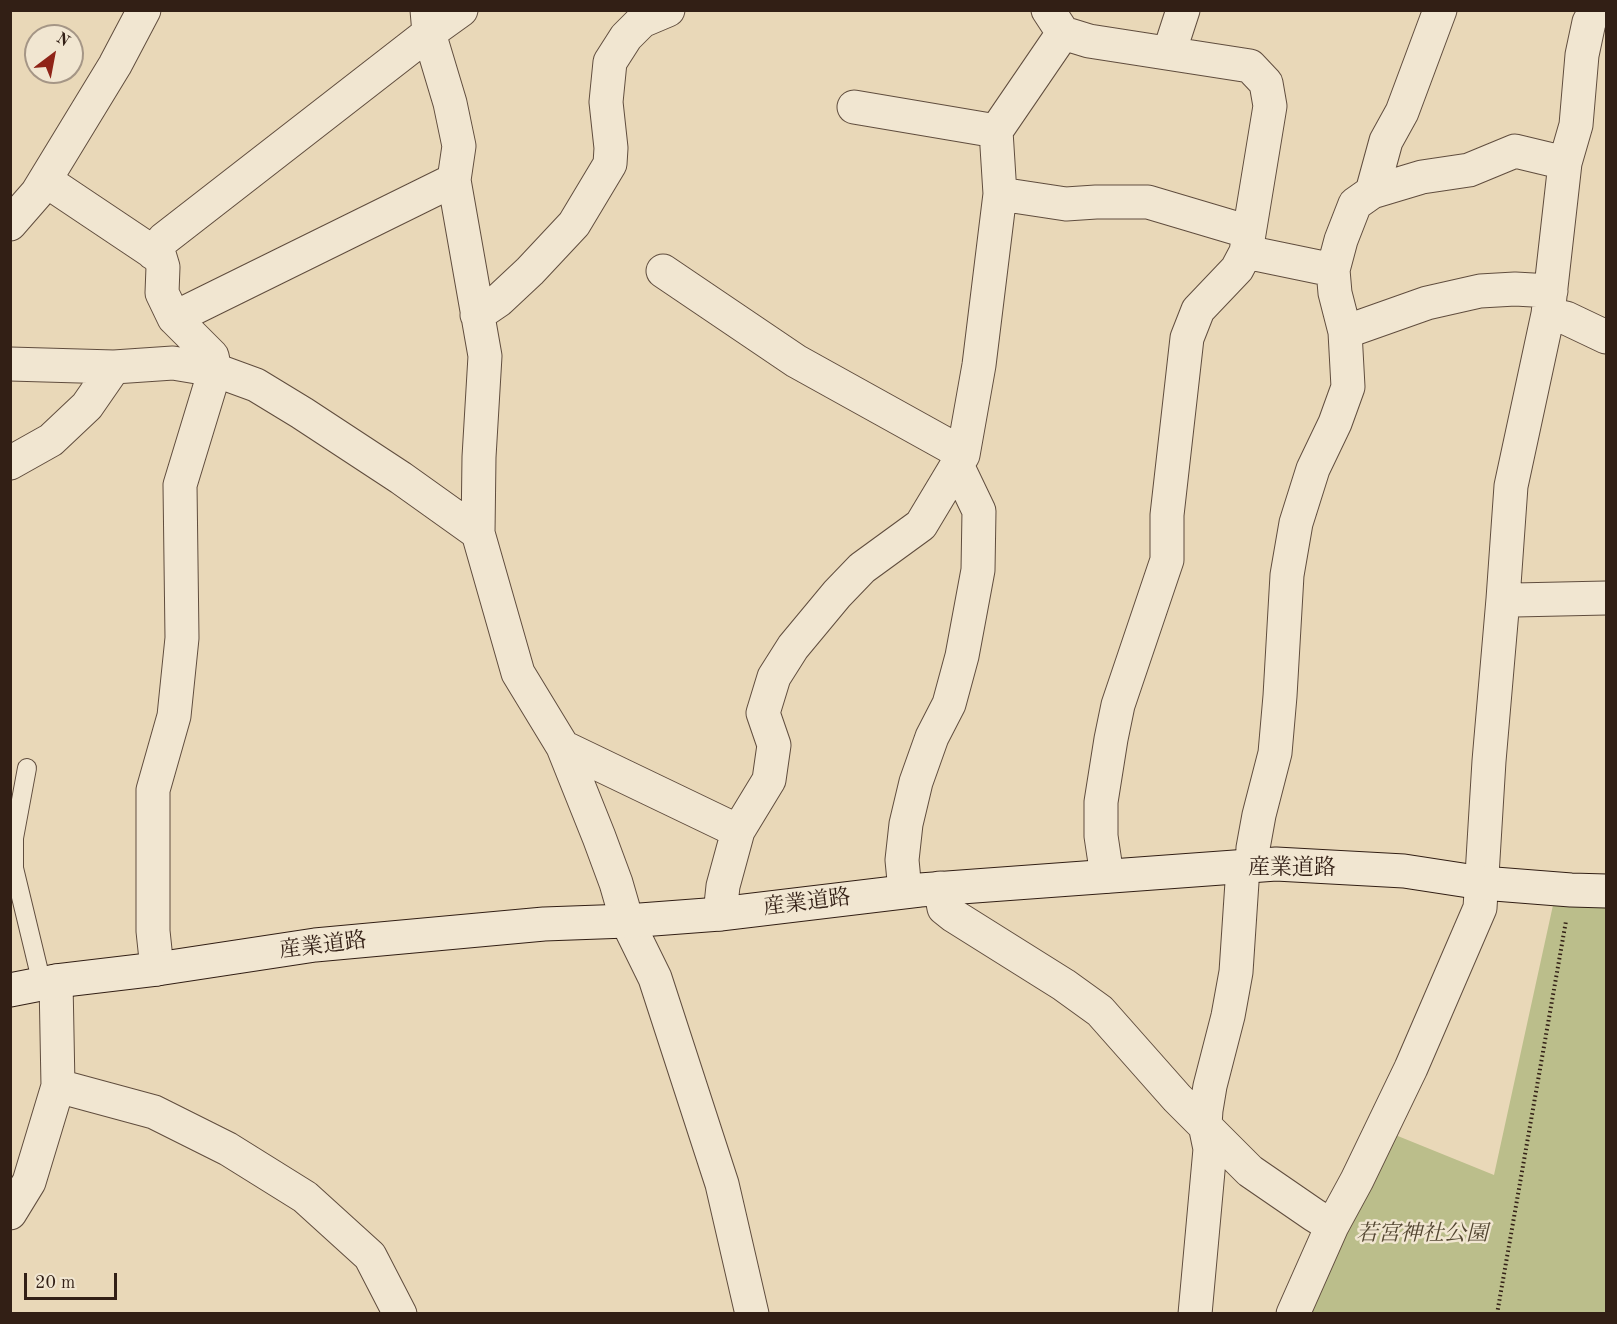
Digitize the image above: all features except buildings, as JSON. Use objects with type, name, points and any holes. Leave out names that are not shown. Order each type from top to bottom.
[{"type":"street","points":[[10,224],[37,193],[115,65],[144,10]]},
{"type":"street","points":[[153,253],[164,239],[428,22],[461,10]]},
{"type":"street","points":[[477,315],[500,300],[574,224],[610,164],[611,148],[606,102],[610,62],[626,37],[642,21],[668,10]]},
{"type":"street","points":[[1169,53],[1183,10]]},
{"type":"street","points":[[1372,192],[1386,141],[1402,112],[1440,10]]},
{"type":"street","points":[[1293,1314],[1332,1226],[1357,1180],[1410,1068],[1480,908],[1511,486],[1550,303],[1565,163],[1576,125],[1582,55],[1589,22],[1596,10]]},
{"type":"street","points":[[428,22],[459,146],[454,180],[485,356],[479,457],[478,533],[518,673],[563,747],[606,855],[627,921],[655,978],[722,1184],[752,1314]]},
{"type":"street","points":[[720,914],[723,886],[738,831],[769,780],[774,745],[763,713],[774,677],[793,647],[862,568],[921,525],[961,456],[979,365],[1000,194],[996,131],[1056,22],[1089,41],[1250,66],[1266,83],[1270,106],[1247,242],[1238,269],[1198,310],[1186,338],[1167,515],[1167,560],[1118,705],[1101,802],[1101,836],[1107,876]]},
{"type":"street","points":[[854,107],[996,131]]},
{"type":"street","points":[[1194,1314],[1210,1149],[1205,1125],[1206,1110],[1236,972],[1247,867],[1275,753],[1287,575],[1296,523],[1313,469],[1335,423],[1348,387],[1346,332],[1335,293],[1333,270],[1341,240],[1355,204],[1372,192],[1422,177],[1469,170],[1515,151],[1565,163]]},
{"type":"street","points":[[45,180],[160,257],[163,267],[162,293],[174,318],[212,356],[215,370],[180,485],[182,638],[174,716],[153,790],[153,931],[157,969]]},
{"type":"street","points":[[174,318],[454,180]]},
{"type":"street","points":[[1000,194],[1066,204],[1148,202],[1247,242],[1333,270]]},
{"type":"street","points":[[663,271],[796,361],[951,447],[961,456],[979,511],[978,570],[962,656],[949,704],[932,737],[911,803],[902,860],[905,891]]},
{"type":"street","points":[[1346,332],[1427,303],[1480,291],[1515,289],[1550,303],[1566,318],[1606,338]]},
{"type":"street","points":[[10,364],[114,367],[173,363],[215,370],[256,385],[302,412],[478,533]]},
{"type":"street","points":[[10,463],[51,440],[87,406],[114,367]]},
{"type":"street","points":[[1503,599],[1606,598]]},
{"type":"street","points":[[563,747],[738,831]]},
{"type":"street","name":"産業道路","points":[[36,985],[315,945],[544,924],[720,914],[940,888],[1276,864],[1404,872],[1482,883],[1606,891]]},
{"type":"street","points":[[940,888],[944,908],[1064,985],[1100,1011],[1177,1098],[1250,1171],[1332,1226]]},
{"type":"street","points":[[10,1213],[29,1182],[58,1086],[36,985]]},
{"type":"street","points":[[58,1086],[154,1112],[228,1149],[305,1197],[369,1257],[400,1314]]},
{"type":"lane","points":[[27,768],[14,838],[14,868],[36,985]]},
{"type":"path","points":[[1497,1314],[1571,890]]},
{"type":"green space","name":"若宮神社公園","points":[[1555,896],[1606,899],[1606,1313],[1293,1314],[1383,1130],[1494,1175]]}]
